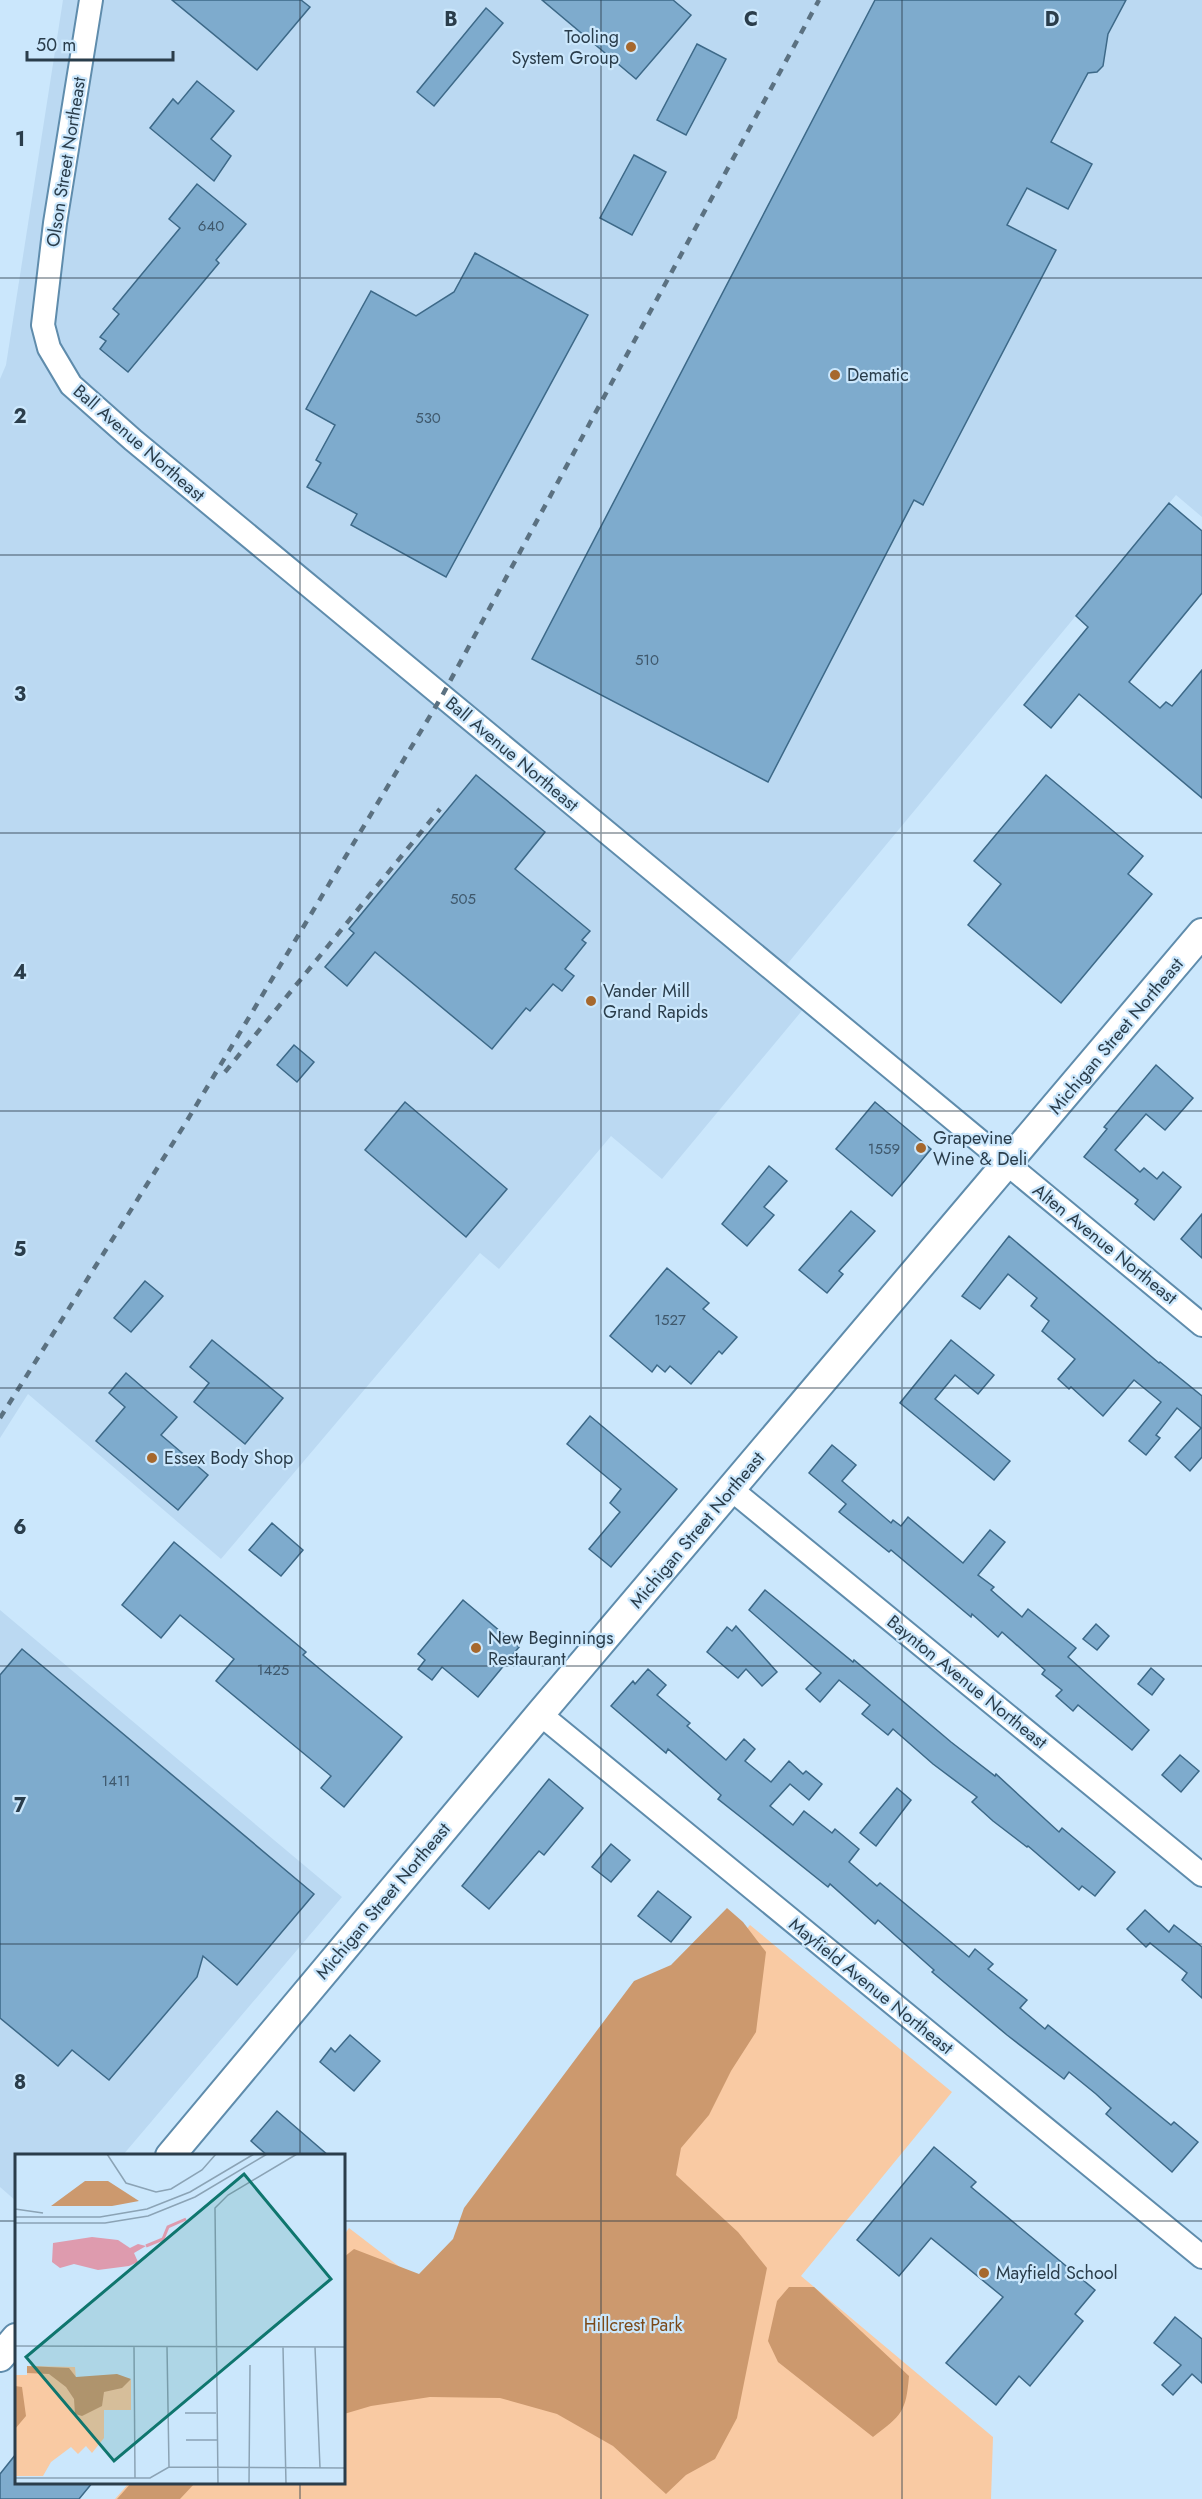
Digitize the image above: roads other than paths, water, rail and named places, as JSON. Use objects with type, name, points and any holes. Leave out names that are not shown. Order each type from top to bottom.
[{"type":"main road","name":"Michigan Street Northeast","points":[[172,2154],[540,1714],[1202,933]]},
{"type":"main road","points":[[0,2357],[15,2339]]},
{"type":"street","name":"Olson Street Northeast","points":[[43,325],[54,223],[91,0]]},
{"type":"street","name":"Ball Avenue Northeast","points":[[43,325],[49,348],[59,368],[71,385],[91,405],[1007,1164]]},
{"type":"street","name":"Alten Avenue Northeast","points":[[1007,1164],[1202,1325]]},
{"type":"street","name":"Baynton Avenue Northeast","points":[[732,1490],[1202,1875]]},
{"type":"street","name":"Mayfield Avenue Northeast","points":[[540,1714],[1202,2258]]},
{"type":"railway","points":[[0,1418],[185,1124],[442,696],[819,0]]},
{"type":"railway","points":[[225,1072],[440,809]]},
{"type":"place","name":"Tooling System Group","points":[[631,47]]},
{"type":"place","name":"Dematic","points":[[835,375]]},
{"type":"place","name":"Vander Mill Grand Rapids","points":[[591,1001]]},
{"type":"place","name":"Grapevine Wine & Deli","points":[[921,1148]]},
{"type":"place","name":"Essex Body Shop","points":[[152,1458]]},
{"type":"place","name":"New Beginnings Restaurant","points":[[476,1648]]},
{"type":"place","name":"Mayfield School","points":[[984,2273]]},
{"type":"park label","name":"Hillcrest Park","points":[[633,2325]]}]
